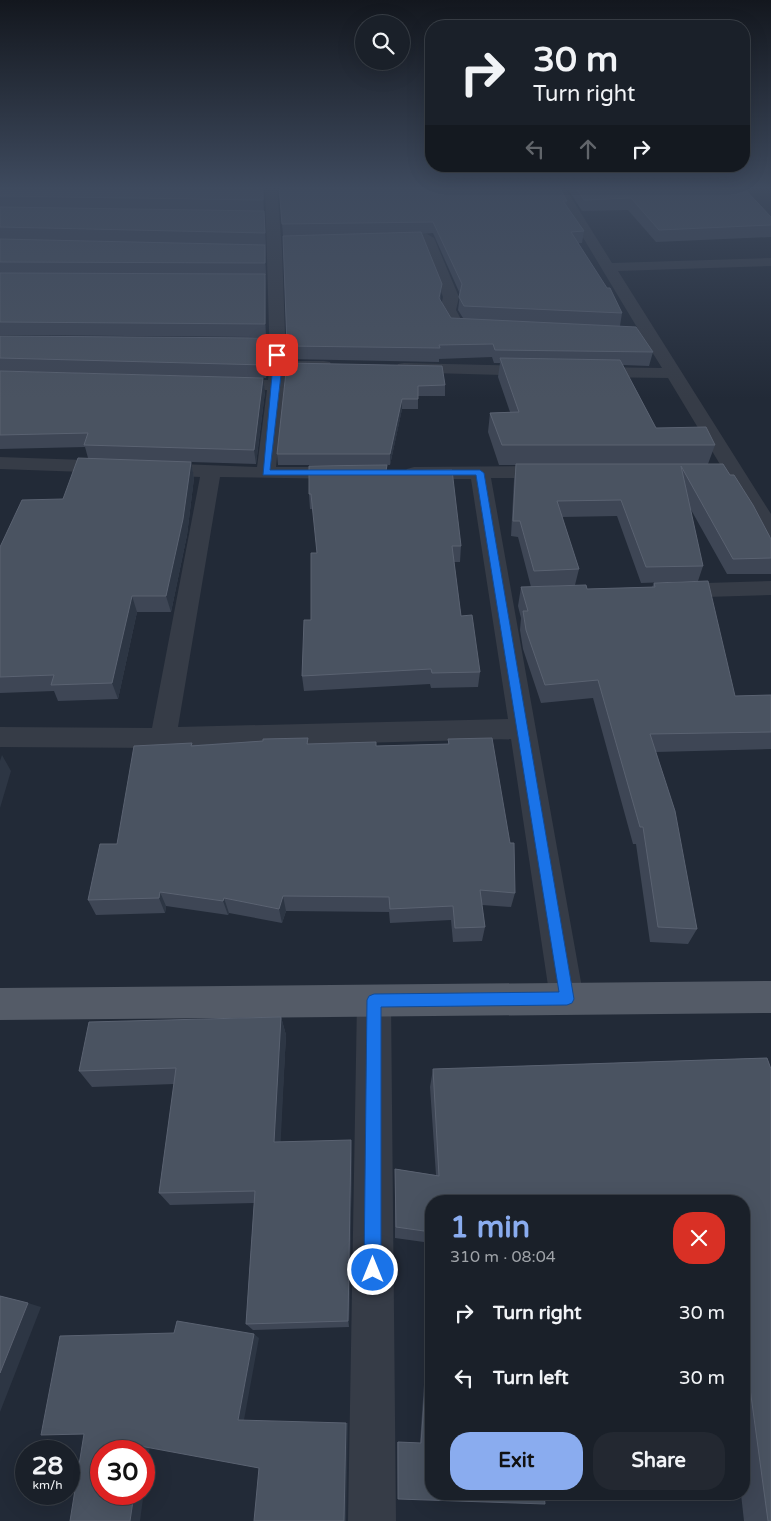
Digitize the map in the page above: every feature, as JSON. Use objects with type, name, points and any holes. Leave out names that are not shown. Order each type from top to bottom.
[{"type":"main road","points":[[0,1004],[771,997]]},
{"type":"street","points":[[266,473],[278,366],[270,281],[271,257]]},
{"type":"street","points":[[435,257],[451,297],[448,310],[456,326],[494,327]]},
{"type":"street","points":[[602,257],[771,531]]},
{"type":"street","points":[[608,267],[771,262]]},
{"type":"street","points":[[591,331],[649,334]]},
{"type":"street","points":[[256,344],[276,344]]},
{"type":"street","points":[[278,366],[337,367]]},
{"type":"street","points":[[387,368],[554,371]]},
{"type":"street","points":[[574,371],[673,373]]},
{"type":"street","points":[[207,383],[276,385]]},
{"type":"street","points":[[2,468],[137,468],[266,473],[363,473]]},
{"type":"street","points":[[164,738],[210,471]]},
{"type":"street","points":[[393,473],[568,472]]},
{"type":"street","points":[[675,472],[734,472]]},
{"type":"street","points":[[480,473],[510,597],[522,729],[567,999]]},
{"type":"street","points":[[655,592],[771,588]]},
{"type":"street","points":[[0,737],[164,738],[522,729]]},
{"type":"street","points":[[372,1521],[374,1000]]},
{"type":"building","points":[[0,257],[265,257],[265,263],[0,262]]},
{"type":"building","points":[[284,257],[431,257],[442,284],[439,298],[451,318],[636,327],[653,352],[495,350],[493,344],[439,345],[440,348],[287,346]]},
{"type":"building","points":[[449,257],[587,257],[607,288],[610,288],[622,313],[464,306],[459,297],[462,284]]},
{"type":"building","points":[[0,273],[265,274],[265,324],[0,322]]},
{"type":"building","points":[[0,336],[265,338],[267,353],[265,365],[0,358]]},
{"type":"building","points":[[500,358],[620,360],[656,428],[706,427],[715,445],[502,445],[490,413],[519,412]]},
{"type":"building","points":[[287,363],[442,366],[445,385],[418,386],[418,399],[402,399],[390,454],[277,454]]},
{"type":"building","points":[[0,371],[263,378],[254,450],[84,445],[88,433],[0,435]]},
{"type":"building","points":[[78,458],[191,462],[183,519],[166,596],[132,596],[112,683],[51,685],[54,675],[0,677],[0,547],[22,500],[63,499]]},
{"type":"building","points":[[516,464],[723,464],[730,475],[734,475],[771,539],[771,558],[733,559],[681,466],[703,566],[646,567],[621,500],[557,501],[579,569],[534,571],[520,521],[513,521]]},
{"type":"building","points":[[387,465],[386,471],[452,470],[461,546],[452,546],[461,616],[472,615],[480,672],[432,673],[431,669],[302,676],[304,620],[311,620],[311,553],[317,553],[311,494],[309,494],[309,466]]},
{"type":"building","points":[[708,581],[735,696],[771,695],[771,732],[650,734],[675,811],[697,929],[658,927],[643,827],[640,827],[598,680],[545,685],[526,630],[523,611],[528,611],[521,587],[586,585],[587,589],[655,587],[654,583]]},
{"type":"building","points":[[308,738],[307,744],[376,742],[376,746],[449,744],[448,739],[492,738],[510,843],[514,843],[515,893],[480,890],[485,927],[455,928],[453,906],[390,909],[389,897],[283,896],[279,909],[224,898],[223,901],[160,892],[159,898],[88,900],[100,844],[117,844],[134,746],[192,743],[191,746],[263,741],[263,739]]},
{"type":"building","points":[[281,1017],[274,1142],[351,1140],[348,1321],[246,1324],[255,1191],[159,1193],[176,1068],[79,1071],[89,1022]]},
{"type":"building","points":[[767,1058],[771,1069],[771,1521],[768,1521],[750,1388],[750,1195],[425,1195],[425,1231],[396,1227],[395,1169],[439,1176],[433,1069]]},
{"type":"building","points":[[0,1296],[28,1303],[0,1373]]},
{"type":"building","points":[[177,1321],[254,1334],[238,1420],[346,1423],[344,1521],[254,1521],[259,1468],[155,1449],[155,1440],[90,1440],[90,1505],[132,1505],[130,1521],[70,1521],[73,1505],[80,1505],[80,1459],[84,1434],[41,1435],[60,1336],[174,1333]]},
{"type":"building","points":[[425,1389],[425,1500],[398,1499],[398,1442],[421,1443]]},
{"type":"building","points":[[427,1500],[545,1500],[545,1504]]},
{"type":"route","points":[[277,355],[278,366],[266,473],[480,473],[567,999],[374,1000],[373,1270]]}]
